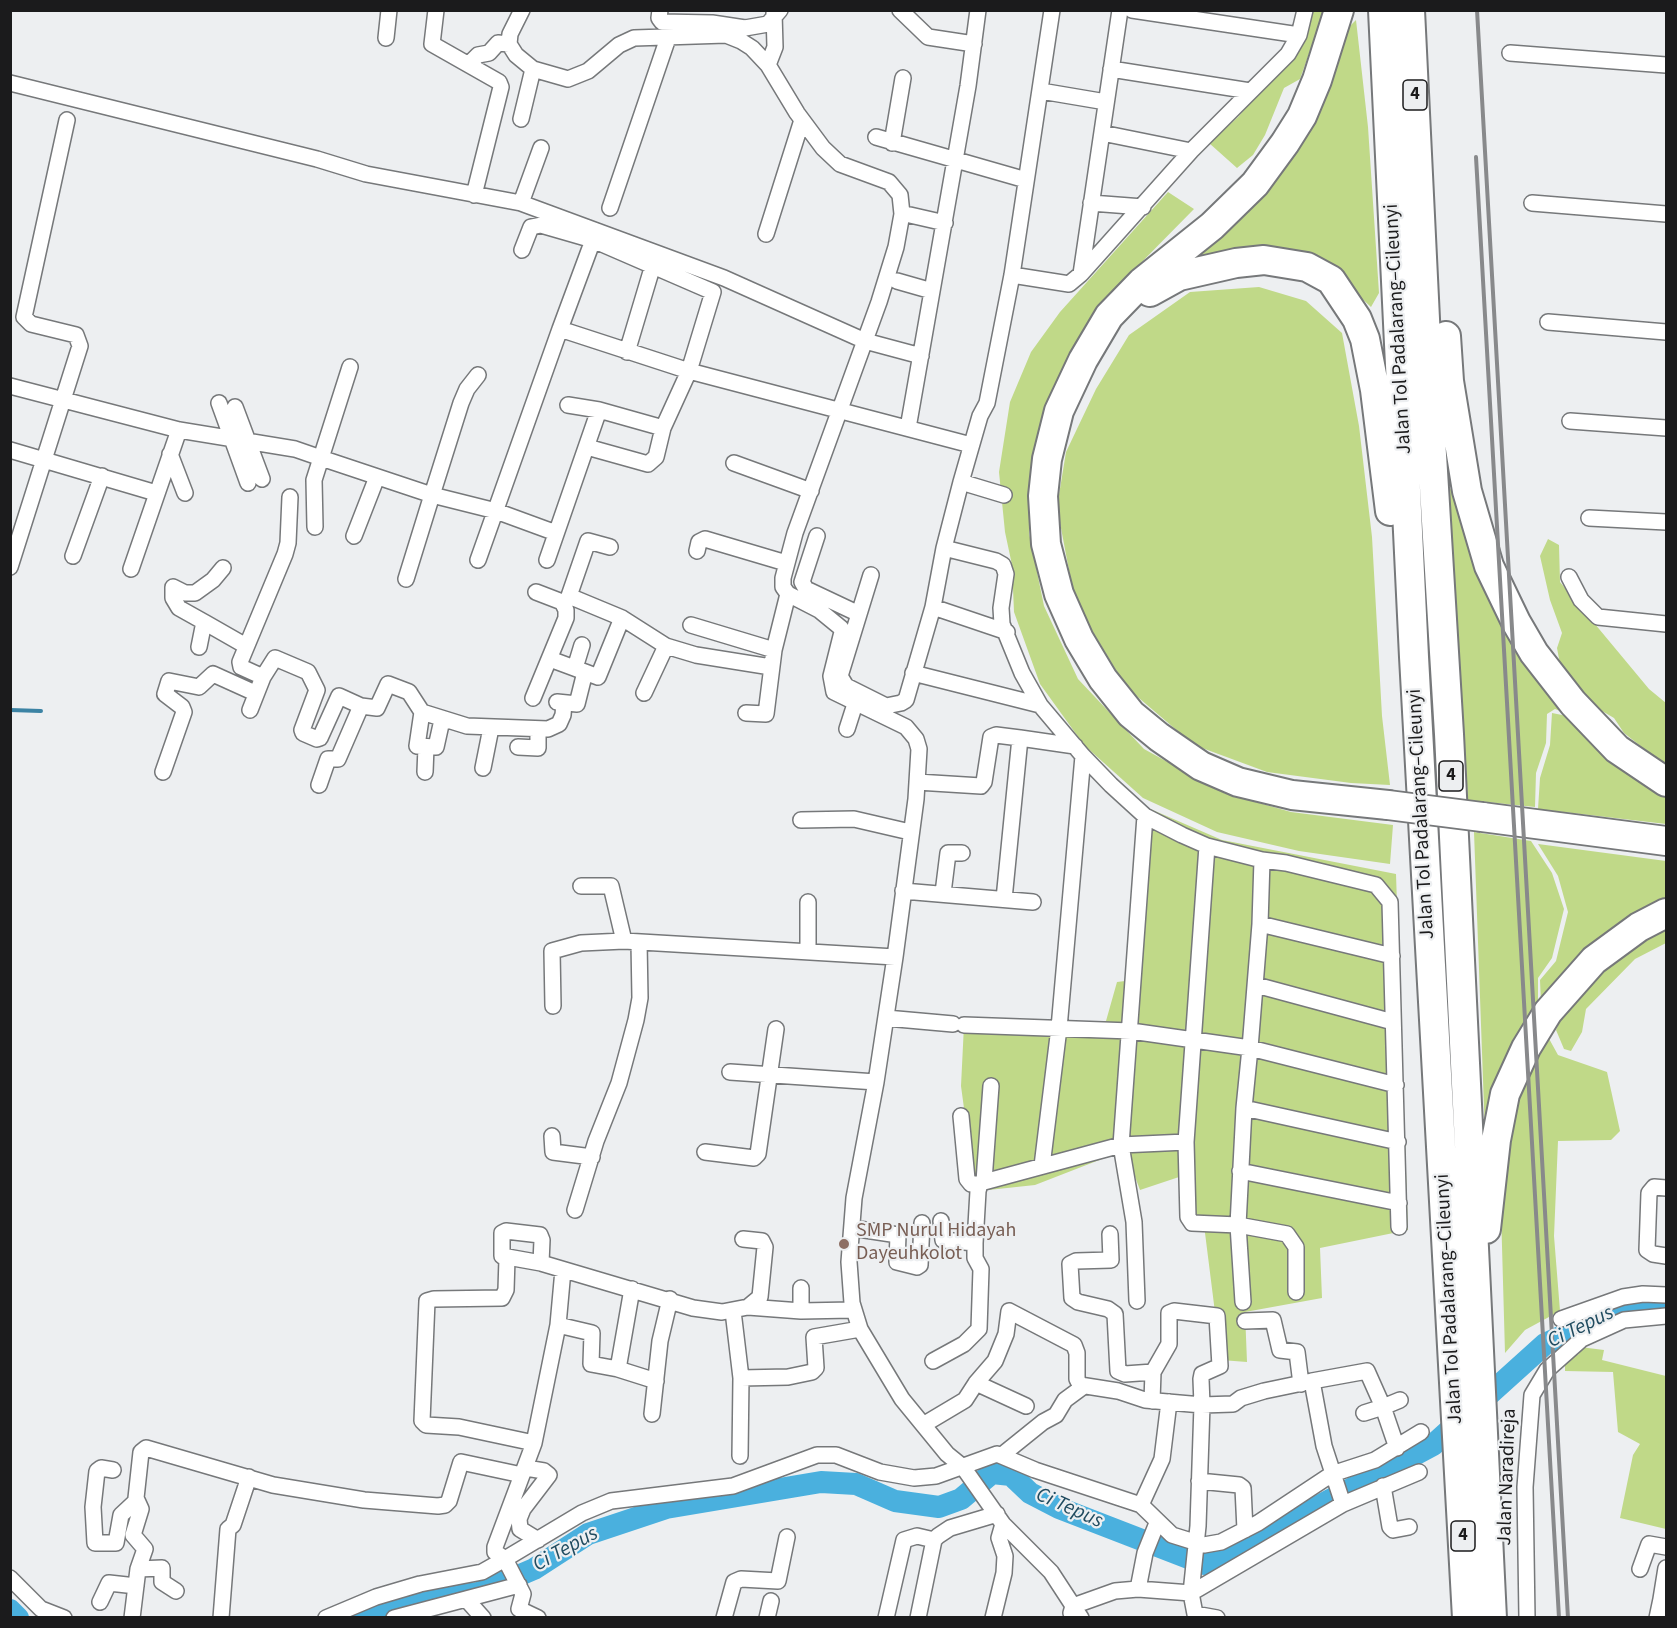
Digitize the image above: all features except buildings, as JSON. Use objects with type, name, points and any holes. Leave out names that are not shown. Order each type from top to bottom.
[{"type":"highway","points":[[1339,10],[1331,41],[1302,116],[1255,184],[1212,226],[1142,282],[1109,316],[1059,411],[1047,459],[1043,496],[1046,544],[1059,594],[1079,639],[1103,679],[1131,714],[1201,766],[1238,782],[1292,795],[1482,816],[1666,841]]},
{"type":"highway","name":"Jalan Tol Padalarang–Cileunyi","points":[[1383,10],[1414,657],[1455,1385],[1479,1454]]},
{"type":"highway","name":"Jalan Tol Padalarang–Cileunyi","points":[[1410,10],[1486,1369],[1479,1454],[1484,1615]]},
{"type":"highway","points":[[1420,180],[1444,310],[1449,381],[1467,491],[1489,566],[1516,622],[1556,683],[1617,749],[1666,782]]},
{"type":"highway","points":[[1093,344],[1152,290],[1179,276],[1236,262],[1272,260],[1307,267],[1331,280],[1358,320],[1365,339],[1375,390],[1396,559],[1414,657]]},
{"type":"highway","points":[[1486,1369],[1486,1229],[1496,1140],[1505,1094],[1526,1048],[1548,1012],[1571,984],[1594,960],[1639,927],[1666,913]]},
{"type":"highway","points":[[1479,1454],[1500,1540],[1484,1615]]},
{"type":"street","points":[[386,38],[389,10]]},
{"type":"street","points":[[436,10],[432,44],[499,82],[501,87],[474,195]]},
{"type":"street","points":[[522,10],[510,34],[509,44],[522,62],[533,69],[567,79],[588,70],[627,40],[669,35],[726,35],[752,48],[768,65],[802,120],[823,148],[840,164],[889,182],[900,195],[902,214],[896,247],[842,409],[786,563],[783,587],[788,594],[819,610],[841,628],[831,676],[832,698],[855,704],[906,727],[916,739],[919,756],[895,957],[876,1082],[854,1198],[849,1262],[852,1310],[860,1329],[902,1399],[947,1454],[965,1468],[1000,1519],[1051,1572],[1074,1614],[1115,1591],[1137,1589],[1191,1593],[1342,1500],[1419,1472]]},
{"type":"street","points":[[660,10],[659,18],[662,22],[713,17],[745,28],[768,24],[776,13]]},
{"type":"street","points":[[908,428],[945,223],[978,10]]},
{"type":"street","points":[[871,575],[841,666],[840,676],[846,686],[886,705],[901,704],[906,700],[933,607],[944,548],[961,482],[971,445],[987,403],[1012,275],[1052,10]]},
{"type":"street","points":[[1081,274],[1120,10]]},
{"type":"street","points":[[1132,10],[1299,35]]},
{"type":"street","points":[[1012,275],[1070,284],[1143,207],[1191,151],[1288,54],[1299,35],[1305,10]]},
{"type":"street","points":[[904,12],[916,28],[928,37],[974,44]]},
{"type":"street","points":[[768,65],[775,47],[776,13]]},
{"type":"street","points":[[610,208],[669,35]]},
{"type":"street","points":[[469,64],[478,55],[489,53],[498,43],[509,44]]},
{"type":"street","points":[[1510,53],[1666,65]]},
{"type":"street","points":[[521,119],[533,69]]},
{"type":"street","points":[[1111,69],[1250,91]]},
{"type":"street","points":[[892,143],[903,78]]},
{"type":"street","points":[[10,83],[307,156],[366,174],[521,203],[724,278],[865,341],[921,356]]},
{"type":"street","points":[[1041,91],[1106,102]]},
{"type":"street","points":[[10,567],[80,339],[76,335],[31,324],[24,317],[67,120]]},
{"type":"street","points":[[766,234],[802,120]]},
{"type":"street","points":[[1102,134],[1191,151]]},
{"type":"street","points":[[876,137],[1026,180]]},
{"type":"street","points":[[521,203],[541,148]]},
{"type":"street","points":[[1091,203],[1143,207]]},
{"type":"street","points":[[1532,203],[1666,214]]},
{"type":"street","points":[[910,215],[945,223]]},
{"type":"street","points":[[522,250],[531,227],[535,225],[593,240],[713,292],[689,371],[663,428],[656,457],[648,464],[587,447]]},
{"type":"street","points":[[478,560],[593,240]]},
{"type":"street","points":[[627,352],[653,265]]},
{"type":"street","points":[[897,281],[932,291]]},
{"type":"street","points":[[1548,322],[1666,332]]},
{"type":"street","points":[[560,329],[689,371],[842,409],[971,445]]},
{"type":"street","points":[[315,527],[314,480],[350,367]]},
{"type":"street","points":[[406,579],[461,403],[467,389],[478,375]]},
{"type":"street","points":[[10,386],[179,430],[295,449],[432,495],[496,511],[556,533]]},
{"type":"street","points":[[219,403],[231,438],[255,481],[249,441],[236,406]]},
{"type":"street","points":[[568,405],[599,410],[663,428]]},
{"type":"street","points":[[547,560],[599,410]]},
{"type":"street","points":[[1570,421],[1666,428]]},
{"type":"street","points":[[131,569],[179,430]]},
{"type":"street","points":[[10,450],[156,493]]},
{"type":"street","points":[[170,453],[185,493]]},
{"type":"street","points":[[734,463],[811,491]]},
{"type":"street","points":[[73,556],[102,476]]},
{"type":"street","points":[[354,536],[377,477]]},
{"type":"street","points":[[961,482],[1004,495]]},
{"type":"street","points":[[263,677],[240,666],[246,646],[285,554],[288,543],[290,497]]},
{"type":"street","points":[[1589,518],[1666,522]]},
{"type":"street","points":[[817,536],[802,582],[806,589],[859,614]]},
{"type":"street","points":[[697,551],[699,542],[705,539],[786,563]]},
{"type":"street","points":[[610,547],[588,541],[569,596],[622,618],[666,646],[696,655],[771,667]]},
{"type":"street","points":[[944,548],[996,561],[1003,565],[1006,574],[1001,608],[1002,624],[1022,673],[1040,705],[1079,751],[1145,816],[1207,846],[1376,885],[1390,902],[1399,1227]]},
{"type":"street","points":[[223,568],[213,580],[195,593],[185,593],[173,587],[173,598],[179,608],[246,646]]},
{"type":"street","points":[[1569,578],[1581,600],[1598,617],[1666,624]]},
{"type":"street","points":[[533,698],[550,659],[566,610],[562,602],[536,592]]},
{"type":"street","points":[[746,713],[766,714],[774,650],[788,594]]},
{"type":"street","points":[[933,607],[1007,632]]},
{"type":"street","points":[[550,659],[598,677],[622,618]]},
{"type":"street","points":[[199,648],[204,622]]},
{"type":"street","points":[[691,625],[774,650]]},
{"type":"street","points":[[250,710],[255,693],[275,658],[308,672],[317,690],[302,730],[303,733],[316,739],[320,738],[339,696],[375,710],[386,685],[391,684],[409,692],[422,712],[442,720],[467,726],[538,730],[558,726],[563,715],[560,702],[577,704],[582,645]]},
{"type":"street","points":[[644,693],[666,646]]},
{"type":"street","points":[[913,673],[1040,705]]},
{"type":"street","points":[[162,772],[184,712],[182,707],[165,694],[168,681],[199,687],[213,674],[255,693]]},
{"type":"street","points":[[847,729],[855,704]]},
{"type":"street","points":[[320,785],[328,759],[338,759],[361,706]]},
{"type":"street","points":[[422,712],[417,745],[436,747],[442,720]]},
{"type":"street","points":[[483,768],[491,728]]},
{"type":"street","points":[[518,747],[538,748],[538,730]]},
{"type":"street","points":[[917,782],[981,786],[984,782],[991,737],[996,735],[1079,751]]},
{"type":"street","points":[[1004,899],[1020,738]]},
{"type":"street","points":[[425,772],[426,747]]},
{"type":"street","points":[[1042,1167],[1059,1028],[1079,751]]},
{"type":"street","points":[[1137,1300],[1134,1222],[1121,1145],[1145,816]]},
{"type":"street","points":[[801,820],[854,819],[910,832]]},
{"type":"street","points":[[1207,846],[1186,1142],[1189,1220],[1192,1223],[1238,1225],[1287,1234],[1292,1238],[1296,1247],[1296,1292]]},
{"type":"street","points":[[944,893],[948,853],[962,854]]},
{"type":"street","points":[[1243,1302],[1238,1225],[1240,1171],[1257,985],[1262,860]]},
{"type":"street","points":[[575,1210],[619,1083],[640,998],[632,942],[611,886],[581,886]]},
{"type":"street","points":[[903,891],[1033,902]]},
{"type":"street","points":[[808,902],[808,952]]},
{"type":"street","points":[[1260,924],[1392,956]]},
{"type":"street","points":[[553,1006],[552,951],[591,942],[632,942],[895,957]]},
{"type":"street","points":[[1257,985],[1393,1022]]},
{"type":"street","points":[[886,1018],[958,1025],[1131,1031],[1192,1039],[1250,1048],[1396,1085]]},
{"type":"street","points":[[705,1152],[757,1156],[771,1075],[776,1029]]},
{"type":"street","points":[[730,1072],[876,1082]]},
{"type":"street","points":[[933,1361],[964,1344],[979,1329],[981,1269],[975,1258],[975,1243],[991,1086]]},
{"type":"street","points":[[1245,1108],[1398,1142]]},
{"type":"street","points":[[961,1116],[967,1179],[971,1184],[982,1183],[1121,1145],[1186,1142]]},
{"type":"street","points":[[552,1136],[553,1152],[592,1157]]},
{"type":"street","points":[[1240,1171],[1399,1203]]},
{"type":"street","points":[[1666,1188],[1654,1187],[1649,1193],[1647,1238],[1648,1252],[1666,1256]]},
{"type":"street","points":[[941,1221],[943,1240],[975,1243]]},
{"type":"street","points":[[852,1228],[898,1235],[897,1262],[917,1267],[920,1265],[922,1222]]},
{"type":"street","points":[[534,1443],[459,1427],[426,1425],[422,1421],[428,1301],[502,1298],[506,1290],[504,1231],[538,1234],[542,1237],[542,1255]]},
{"type":"street","points":[[1110,1234],[1111,1260],[1076,1261],[1070,1264],[1072,1298],[1078,1302],[1108,1309],[1115,1314],[1116,1368],[1120,1373],[1153,1372]]},
{"type":"street","points":[[740,1456],[741,1378],[750,1301],[765,1243],[743,1239]]},
{"type":"street","points":[[503,1250],[542,1255],[563,1270],[670,1299],[693,1308],[722,1312],[750,1301],[801,1311],[852,1310]]},
{"type":"street","points":[[538,1617],[519,1609],[524,1597],[507,1560],[495,1552],[495,1547],[534,1443],[558,1325],[563,1270]]},
{"type":"street","points":[[801,1288],[801,1311]]},
{"type":"street","points":[[618,1369],[632,1289]]},
{"type":"street","points":[[1561,1319],[1623,1297],[1643,1294],[1666,1295]]},
{"type":"street","points":[[652,1414],[660,1341],[670,1299]]},
{"type":"street","points":[[923,1425],[965,1400],[995,1361],[1006,1334],[1010,1311],[1074,1345],[1077,1353],[1077,1382],[1083,1386],[1118,1390],[1152,1401],[1202,1405],[1233,1404],[1241,1398],[1306,1382],[1367,1371],[1383,1407],[1397,1448]]},
{"type":"street","points":[[1152,1401],[1153,1372],[1169,1344],[1169,1313],[1174,1311],[1217,1316],[1222,1359],[1218,1368],[1201,1376],[1199,1481],[1191,1593],[1195,1614],[1217,1617]]},
{"type":"street","name":"Jalan Naradireja","points":[[1527,1617],[1525,1487],[1532,1395],[1547,1370],[1582,1339],[1624,1320],[1666,1316]]},
{"type":"street","points":[[1245,1321],[1273,1320],[1280,1350],[1297,1352],[1342,1500]]},
{"type":"street","points":[[558,1325],[592,1333],[591,1364],[618,1369],[656,1382]]},
{"type":"street","points":[[741,1378],[788,1377],[812,1372],[816,1368],[814,1337],[860,1329]]},
{"type":"street","points":[[976,1383],[1026,1406]]},
{"type":"street","points":[[1002,1455],[1043,1422],[1056,1415],[1065,1400],[1083,1386]]},
{"type":"street","points":[[1364,1413],[1400,1400]]},
{"type":"street","points":[[1141,1504],[1162,1459],[1169,1402]]},
{"type":"street","points":[[326,1617],[376,1597],[420,1584],[482,1572],[507,1560],[582,1513],[611,1500],[734,1486],[817,1455],[836,1455],[880,1472],[914,1478],[936,1476],[965,1468],[990,1455],[1002,1455],[1026,1467],[1141,1504],[1156,1525],[1195,1545],[1221,1542],[1245,1530],[1333,1476],[1375,1460],[1420,1432]]},
{"type":"street","points":[[132,1617],[138,1569],[145,1549],[133,1535],[141,1509],[136,1501],[141,1452],[146,1448],[273,1485],[364,1500],[438,1506],[448,1501],[457,1466],[461,1462],[524,1471],[544,1471],[549,1475],[523,1509],[519,1519],[520,1529],[538,1540]]},
{"type":"street","points":[[113,1470],[101,1468],[96,1471],[93,1507],[94,1542],[115,1544],[121,1515],[136,1501]]},
{"type":"street","points":[[221,1617],[228,1529],[233,1525],[249,1478]]},
{"type":"street","points":[[1199,1481],[1239,1485],[1243,1488],[1245,1530]]},
{"type":"street","points":[[1383,1486],[1390,1527],[1394,1530],[1409,1527]]},
{"type":"street","points":[[918,1617],[934,1540],[950,1528],[1000,1519]]},
{"type":"street","points":[[993,1617],[1004,1573],[1005,1556],[999,1538],[1000,1519]]},
{"type":"street","points":[[1137,1589],[1145,1553],[1156,1525]]},
{"type":"street","points":[[886,1617],[904,1540],[917,1536],[934,1540]]},
{"type":"street","points":[[723,1617],[734,1582],[741,1579],[778,1581],[787,1538]]},
{"type":"street","points":[[1640,1569],[1649,1544],[1666,1547]]},
{"type":"street","points":[[138,1569],[162,1568],[162,1582],[176,1591]]},
{"type":"street","points":[[1657,1617],[1664,1600],[1666,1568]]},
{"type":"street","points":[[10,1578],[40,1609],[64,1617]]},
{"type":"street","points":[[100,1602],[109,1583],[136,1586]]},
{"type":"street","points":[[394,1617],[467,1600],[518,1584]]},
{"type":"street","points":[[467,1600],[483,1617]]},
{"type":"street","points":[[767,1617],[771,1601]]},
{"type":"green space","points":[[1310,11],[1324,11],[1300,79],[1284,88],[1265,135],[1253,155],[1237,168],[1209,143],[1238,117],[1271,78]]},
{"type":"green space","points":[[1356,20],[1368,127],[1379,293],[1371,307],[1317,257],[1193,261],[1215,238],[1340,36]]},
{"type":"green space","points":[[1168,192],[1194,209],[1127,277],[1088,322],[1053,387],[1032,458],[1029,533],[1044,606],[1078,679],[1144,749],[1224,793],[1291,812],[1393,825],[1390,864],[1299,851],[1217,832],[1143,798],[1084,745],[1040,684],[1014,612],[1012,565],[1005,532],[999,472],[1010,402],[1031,352],[1060,312]]},
{"type":"green space","points":[[1259,287],[1306,301],[1342,333],[1359,426],[1372,537],[1382,716],[1390,785],[1351,783],[1267,772],[1194,745],[1126,687],[1075,602],[1057,507],[1066,452],[1096,389],[1129,335],[1190,292]]},
{"type":"green space","points":[[1449,489],[1454,490],[1563,712],[1555,709],[1547,714],[1546,743],[1536,773],[1535,807],[1468,800]]},
{"type":"green space","points":[[1548,539],[1559,545],[1560,582],[1649,689],[1666,703],[1666,766],[1624,733],[1614,718],[1585,701],[1560,664],[1557,648],[1562,633],[1550,600],[1540,556]]},
{"type":"green space","points":[[1552,713],[1572,717],[1666,794],[1666,824],[1538,809],[1540,778],[1550,745]]},
{"type":"green space","points":[[1148,808],[1222,840],[1396,874],[1408,1230],[1320,1248],[1322,1298],[1245,1312],[1247,1362],[1221,1360],[1204,1225],[1186,1226],[1179,1177],[1140,1190],[1125,1150],[1035,1185],[979,1191],[970,1153],[961,1086],[964,1025],[1106,1021],[1117,982],[1133,980]]},
{"type":"green space","points":[[1474,832],[1531,841],[1552,873],[1564,909],[1552,958],[1538,978],[1538,1011],[1485,1135]]},
{"type":"green space","points":[[1538,844],[1666,861],[1666,905],[1541,1004],[1540,980],[1556,961],[1568,912],[1558,876]]},
{"type":"green space","points":[[1666,921],[1666,943],[1635,959],[1586,1009],[1582,1032],[1571,1051],[1564,1049],[1556,1030],[1566,1007],[1603,967]]},
{"type":"green space","points":[[1547,1035],[1558,1055],[1607,1072],[1620,1131],[1611,1140],[1558,1141],[1554,1236],[1560,1311],[1525,1330],[1505,1353],[1500,1175],[1509,1119]]},
{"type":"green space","points":[[1580,1347],[1604,1350],[1602,1360],[1666,1376],[1666,1529],[1620,1518],[1633,1455],[1640,1444],[1618,1432],[1613,1372],[1565,1371],[1565,1359],[1579,1354]]},
{"type":"waterway","points":[[10,710],[41,711]]},
{"type":"waterway","name":"Ci Tepus","points":[[362,1618],[427,1600],[478,1593],[534,1569],[588,1534],[666,1508],[821,1482],[856,1484],[895,1501],[939,1507],[961,1499],[992,1473],[1011,1475],[1030,1493],[1059,1508],[1204,1564],[1244,1546],[1433,1445],[1545,1344],[1625,1307],[1666,1307]]},
{"type":"waterway","name":"Ci Tepus","points":[[10,1610],[18,1618]]},
{"type":"railway","points":[[1477,10],[1568,1618]]},
{"type":"railway","points":[[1476,157],[1559,1618]]},
{"type":"place","name":"SMP Nurul Hidayah Dayeuhkolot","points":[[844,1244]]}]
